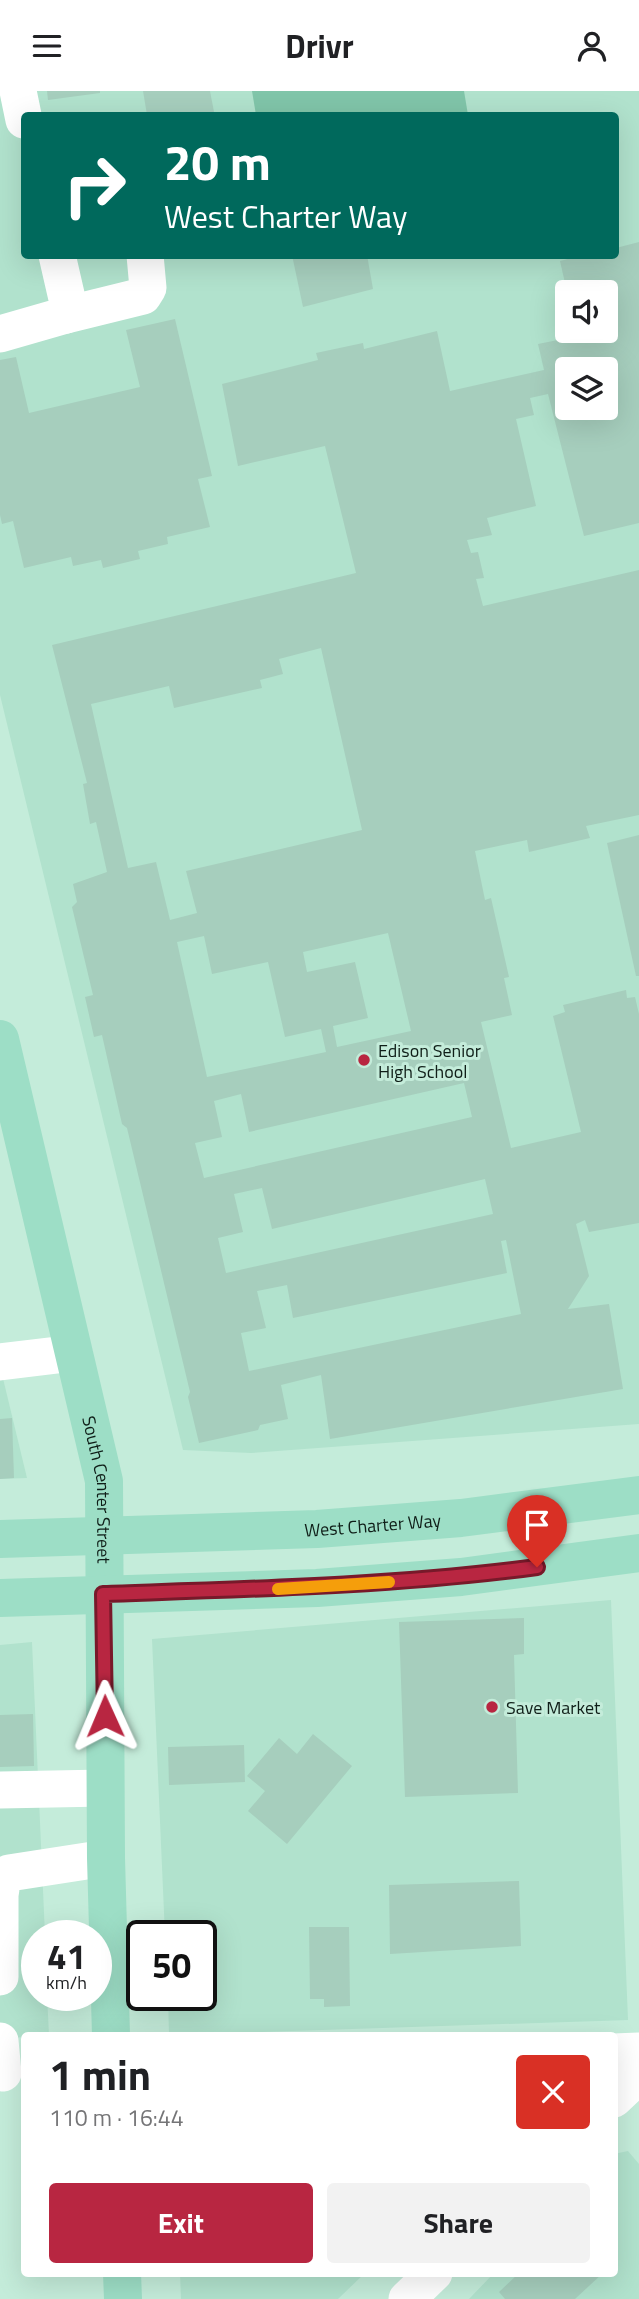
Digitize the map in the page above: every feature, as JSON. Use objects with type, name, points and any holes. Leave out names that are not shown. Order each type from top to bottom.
[{"type":"main road","name":"South Center Street","points":[[0,1039],[104,1481],[105,1789],[111,2032]]},
{"type":"main road","name":"West Charter Way","points":[[0,1539],[317,1529],[461,1518],[639,1495]]},
{"type":"main road","points":[[0,1598],[317,1588],[461,1577],[639,1553]]},
{"type":"main road","points":[[122,2277],[123,2299]]},
{"type":"street","points":[[18,91],[22,112]]},
{"type":"street","points":[[58,259],[68,303],[66,315]]},
{"type":"street","points":[[0,334],[143,296],[148,288],[145,259]]},
{"type":"street","points":[[0,1362],[74,1353]]},
{"type":"street","points":[[0,1790],[105,1789]]},
{"type":"street","points":[[0,1977],[2,1882],[9,1873],[106,1858]]},
{"type":"street","points":[[618,2052],[639,2051]]},
{"type":"street","points":[[618,2095],[639,2075]]},
{"type":"street","points":[[407,2299],[430,2277]]},
{"type":"shaded area","name":"Edison Senior High School","points":[[0,91],[639,91],[639,1424],[251,1453],[183,1450],[0,695]]},
{"type":"shaded area","points":[[252,91],[464,91],[468,112],[256,112]]},
{"type":"shaded area","points":[[0,1366],[27,1478],[0,1479]]},
{"type":"shaded area","points":[[611,1600],[628,2020],[261,2032],[169,2032],[168,2011],[217,2011],[217,1920],[164,1920],[152,1639]]},
{"type":"shaded area","points":[[32,1642],[44,1920],[21,1920],[21,2011],[48,2011],[49,2032],[21,2032],[21,2037],[0,2039],[0,1645]]},
{"type":"shaded area","points":[[628,2151],[639,2164],[639,2299],[469,2299],[490,2277],[618,2277],[618,2153]]},
{"type":"shaded area","points":[[180,2277],[361,2277],[338,2299],[181,2299]]},
{"type":"building","points":[[47,91],[100,91],[100,93],[48,100]]},
{"type":"building","points":[[143,91],[210,91],[214,112],[146,112]]},
{"type":"building","points":[[639,242],[639,523],[584,536],[548,394],[530,398],[534,415],[516,419],[536,506],[487,518],[492,535],[467,540],[471,553],[478,552],[484,578],[476,579],[483,606],[639,570],[639,815],[586,826],[590,838],[529,852],[527,840],[475,851],[485,900],[491,898],[509,977],[504,978],[512,1015],[481,1022],[511,1148],[581,1132],[553,1016],[565,1012],[563,1005],[626,990],[627,998],[635,997],[639,1014],[639,1223],[589,1232],[585,1220],[576,1224],[589,1276],[568,1309],[609,1304],[623,1389],[330,1439],[321,1375],[281,1385],[288,1419],[260,1425],[258,1430],[199,1443],[188,1397],[190,1392],[127,1128],[122,1124],[102,1035],[94,1037],[85,997],[93,995],[72,907],[77,902],[73,884],[107,872],[96,822],[90,824],[83,784],[87,783],[52,645],[356,573],[325,446],[238,466],[222,384],[318,360],[316,353],[363,343],[364,349],[437,331],[450,391],[544,370],[538,344],[555,341],[555,343],[618,343],[618,280],[564,280],[560,261],[619,259],[619,247]],"holes":[[[321,648],[362,830],[186,871],[197,913],[170,920],[156,862],[128,868],[91,704],[169,686],[174,708],[262,688],[260,680],[283,674],[279,659]],[[388,933],[411,1031],[337,1047],[333,1026],[368,1018],[355,962],[307,972],[303,952]],[[204,936],[212,974],[268,962],[285,1037],[321,1029],[326,1052],[207,1077],[177,942]],[[464,1083],[472,1117],[204,1178],[195,1143],[222,1137],[214,1101],[241,1094],[249,1132]],[[485,1179],[493,1214],[226,1273],[218,1238],[243,1232],[234,1194],[262,1188],[272,1229]],[[506,1240],[521,1314],[249,1371],[241,1333],[266,1328],[257,1291],[287,1285],[293,1318],[507,1273],[501,1241]]]},
{"type":"building","points":[[293,259],[368,259],[373,289],[303,307]]},
{"type":"building","points":[[175,319],[212,476],[198,479],[210,527],[167,537],[168,544],[138,551],[140,559],[103,568],[101,560],[73,566],[71,557],[24,568],[13,521],[2,524],[0,515],[0,360],[16,357],[29,413],[140,387],[126,330]]},
{"type":"building","points":[[639,835],[639,976],[636,976],[607,843]]},
{"type":"building","points":[[12,1418],[14,1478],[0,1479],[0,1419]]},
{"type":"building","points":[[524,1618],[524,1654],[514,1655],[518,1793],[405,1797],[399,1622]]},
{"type":"building","points":[[33,1714],[34,1766],[0,1767],[0,1715]]},
{"type":"building","points":[[313,1734],[352,1766],[287,1844],[248,1811],[265,1791],[247,1776],[279,1738],[297,1754]]},
{"type":"building","points":[[244,1745],[245,1782],[169,1785],[168,1747]]},
{"type":"building","points":[[519,1881],[521,1946],[390,1954],[389,1885]]},
{"type":"building","points":[[309,1927],[349,1927],[350,2006],[324,2007],[324,1999],[310,1999]]},
{"type":"building","points":[[515,2277],[599,2277],[575,2299],[505,2299],[499,2292]]},
{"type":"slow traffic","points":[[278,1589],[389,1582]]},
{"type":"place","name":"Edison Senior High School","points":[[364,1060]]},
{"type":"place","name":"Save Market","points":[[492,1707]]},
{"type":"route","points":[[105,1716],[103,1594],[317,1588],[461,1577],[537,1567]]}]
